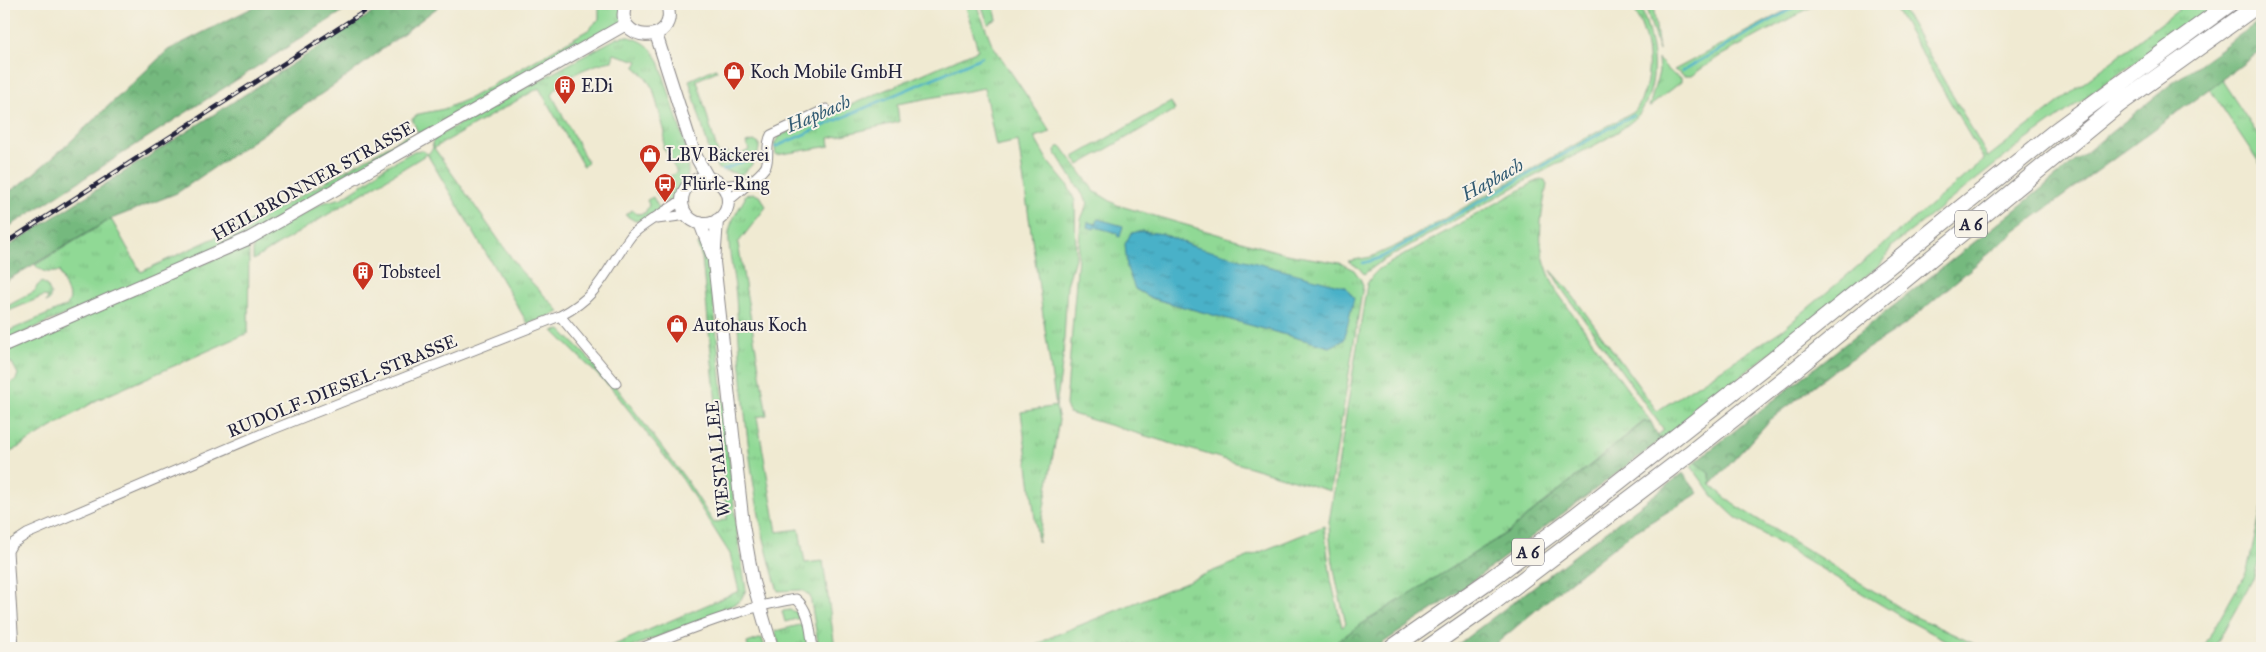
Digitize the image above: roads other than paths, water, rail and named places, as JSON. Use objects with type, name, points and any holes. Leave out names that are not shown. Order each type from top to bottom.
[{"type":"highway","name":"A 6","points":[[1392,648],[1488,581],[1660,450],[2057,130],[2229,4]]},
{"type":"highway","name":"A 6","points":[[1428,648],[1491,604],[1671,468],[1786,377],[2118,105],[2259,4]]},
{"type":"main road","points":[[626,4],[624,15],[626,24],[639,35],[656,34],[664,28],[668,20],[669,10],[667,4]]},
{"type":"main road","name":"HEILBRONNER STRASSE","points":[[4,344],[250,238],[626,24]]},
{"type":"main road","points":[[656,34],[694,153],[708,178],[721,186],[726,194],[726,209],[717,220],[710,223],[700,223],[686,215],[682,200],[685,190],[692,182],[708,178]]},
{"type":"main road","points":[[692,182],[694,153]]},
{"type":"main road","name":"WESTALLEE","points":[[717,220],[714,262],[742,525],[760,606],[772,648]]},
{"type":"main road","name":"WESTALLEE","points":[[700,223],[714,262]]},
{"type":"street","points":[[727,202],[747,183],[762,173],[767,164],[766,144],[771,135],[826,110]]},
{"type":"street","points":[[721,186],[747,183]]},
{"type":"street","name":"RUDOLF-DIESEL-STRASSE","points":[[14,648],[8,560],[8,551],[12,544],[27,534],[266,432],[560,316],[591,296],[632,234],[682,200]]},
{"type":"street","name":"RUDOLF-DIESEL-STRASSE","points":[[655,220],[686,215]]},
{"type":"street","points":[[560,316],[616,383]]},
{"type":"street","points":[[641,648],[707,622],[760,606],[796,599],[802,604],[808,619],[813,648]]},
{"type":"water","points":[[1098,219],[1123,226],[1120,237],[1117,236],[1118,233],[1095,227],[1094,229],[1087,227],[1088,222],[1096,224]]},
{"type":"water","points":[[1142,231],[1163,234],[1192,246],[1346,287],[1354,298],[1344,340],[1330,347],[1151,298],[1135,289],[1127,268],[1125,244],[1131,233]]},
{"type":"waterway","name":"Hapbach","points":[[1682,71],[1800,4]]},
{"type":"waterway","name":"Hapbach","points":[[775,147],[982,57]]},
{"type":"waterway","name":"Hapbach","points":[[1363,263],[1380,258],[1633,115]]},
{"type":"waterway","name":"Hapbach","points":[[723,170],[756,156]]},
{"type":"railway","points":[[4,244],[376,4]]},
{"type":"place","name":"Koch Mobile GmbH","points":[[734,91]]},
{"type":"place","name":"EDi","points":[[565,105]]},
{"type":"place","name":"LBV Bäckerei","points":[[650,174]]},
{"type":"place","name":"Flürle-Ring","points":[[665,203]]},
{"type":"place","name":"Tobsteel","points":[[363,291]]},
{"type":"place","name":"Autohaus Koch","points":[[677,344]]}]
